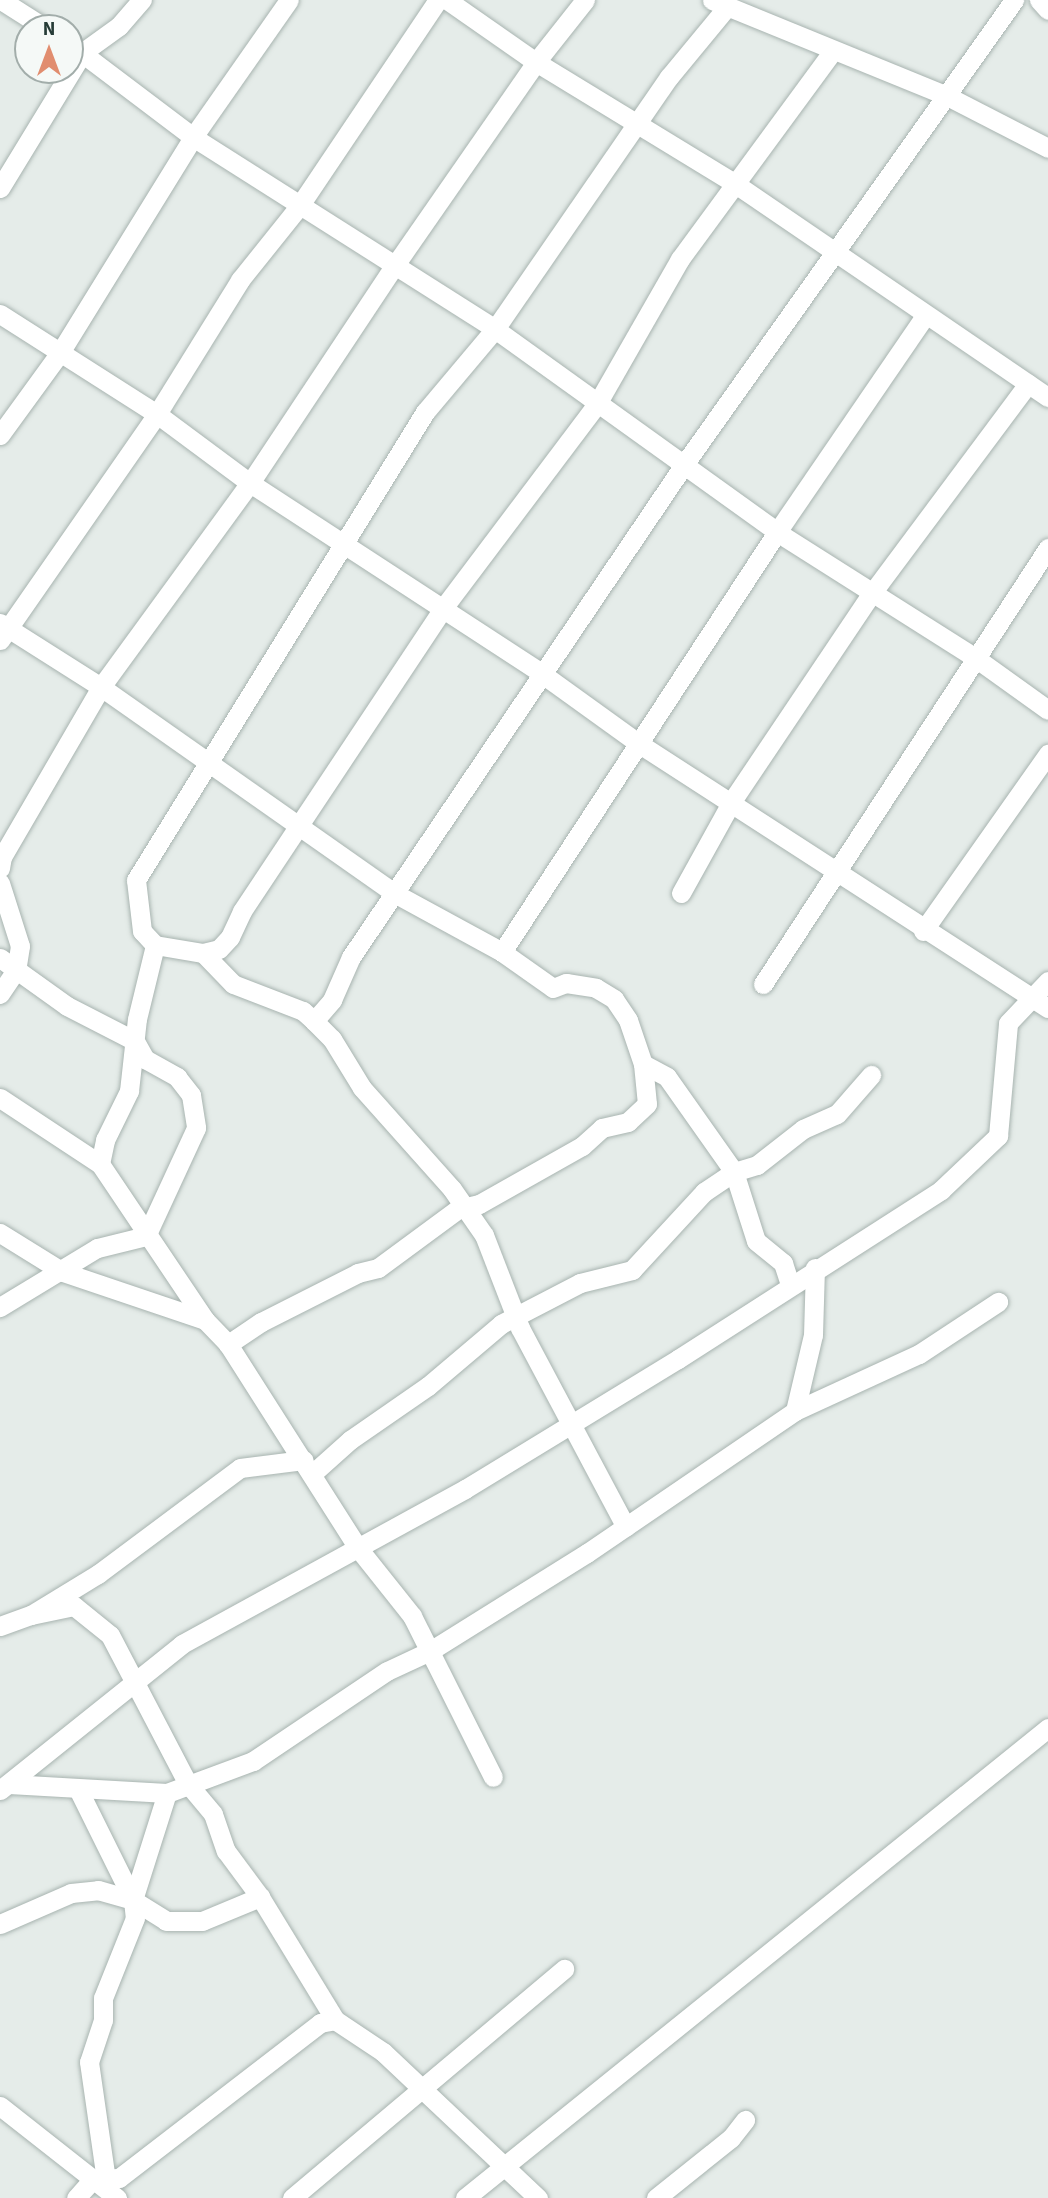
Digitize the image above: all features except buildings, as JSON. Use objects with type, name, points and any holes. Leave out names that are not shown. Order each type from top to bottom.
[{"type":"street","points":[[84,44],[119,26],[142,0]]},
{"type":"street","points":[[0,435],[61,351],[193,137],[289,0]]},
{"type":"street","points":[[228,1344],[261,1321],[358,1273],[378,1268],[430,1227],[464,1208],[479,1204],[582,1146],[602,1128],[628,1122],[647,1104],[643,1064],[628,1020],[614,999],[596,988],[566,983],[553,988],[502,952],[394,892],[101,687],[3,630],[157,414],[240,279],[300,205],[438,0]]},
{"type":"street","points":[[447,0],[536,62],[639,122],[734,183],[833,255],[1048,397]]},
{"type":"street","points":[[0,869],[2,857],[101,687],[250,483],[395,265],[536,62],[585,0]]},
{"type":"street","points":[[314,1021],[332,1000],[351,957],[541,673],[683,466],[1014,0]]},
{"type":"street","points":[[1039,0],[1048,10]]},
{"type":"street","points":[[1,1],[22,14]]},
{"type":"street","points":[[833,51],[680,259],[597,404],[442,611],[242,911],[230,937],[219,949],[203,953],[155,945],[142,930],[136,880],[425,412],[495,328],[719,4],[945,96],[1048,148]]},
{"type":"street","points":[[84,54],[193,137],[495,328],[778,532],[977,659],[1048,710]]},
{"type":"street","points":[[0,188],[56,84]]},
{"type":"street","points":[[0,314],[157,414],[250,483],[442,611],[541,673],[638,743],[732,801],[923,931],[1042,1004]]},
{"type":"street","points":[[502,952],[778,532],[925,316]]},
{"type":"street","points":[[681,893],[732,801],[872,593],[1028,384]]},
{"type":"street","points":[[763,984],[833,870],[977,659],[1048,548]]},
{"type":"street","points":[[923,931],[1048,754]]},
{"type":"street","points":[[0,883],[20,946],[16,970],[0,994]]},
{"type":"street","points":[[100,1164],[106,1140],[129,1091],[135,1041],[155,945]]},
{"type":"street","points":[[203,953],[233,984],[303,1011],[332,1039],[362,1088],[484,1235],[515,1315],[569,1426],[626,1527]]},
{"type":"street","points":[[0,958],[68,1006],[135,1041],[145,1059],[177,1077],[191,1095],[196,1128],[146,1236]]},
{"type":"street","points":[[4,1787],[182,1644],[358,1548],[569,1426],[942,1190],[998,1136],[1008,1023],[1042,1004],[1048,981]]},
{"type":"street","points":[[643,1064],[667,1077],[734,1172],[756,1241],[783,1264],[790,1284]]},
{"type":"street","points":[[31,1615],[98,1574],[240,1468],[307,1467],[515,1315],[591,1279],[632,1270],[674,1220],[734,1172],[757,1165],[803,1129],[837,1114],[871,1075]]},
{"type":"street","points":[[0,1098],[100,1164],[205,1320],[228,1344],[358,1548],[412,1616],[493,1777]]},
{"type":"street","points":[[0,1233],[63,1272],[205,1320]]},
{"type":"street","points":[[0,1307],[63,1272],[97,1248],[146,1236]]},
{"type":"street","points":[[795,1411],[813,1335],[816,1268]]},
{"type":"street","points":[[4,1787],[167,1793],[253,1761],[365,1684],[430,1651],[626,1527],[795,1411],[919,1354],[998,1302]]},
{"type":"street","points":[[0,1626],[31,1615],[74,1606],[110,1635],[134,1684],[157,1718],[188,1784],[213,1814],[226,1851],[260,1897],[335,2020],[383,2052],[538,2198]]},
{"type":"street","points":[[465,2198],[1048,1728]]},
{"type":"street","points":[[79,1791],[133,1900],[135,1918],[128,1945],[103,1998],[103,2020],[89,2062],[99,2180]]},
{"type":"street","points":[[133,1900],[167,1793]]},
{"type":"street","points":[[0,1924],[71,1893],[99,1890],[133,1900],[166,1921],[202,1921],[260,1897]]},
{"type":"street","points":[[292,2198],[419,2087],[564,1969]]},
{"type":"street","points":[[76,2198],[99,2180],[119,2178],[320,2023],[335,2020]]},
{"type":"street","points":[[0,2106],[99,2180],[117,2198]]},
{"type":"street","points":[[656,2198],[731,2138],[745,2120]]}]
